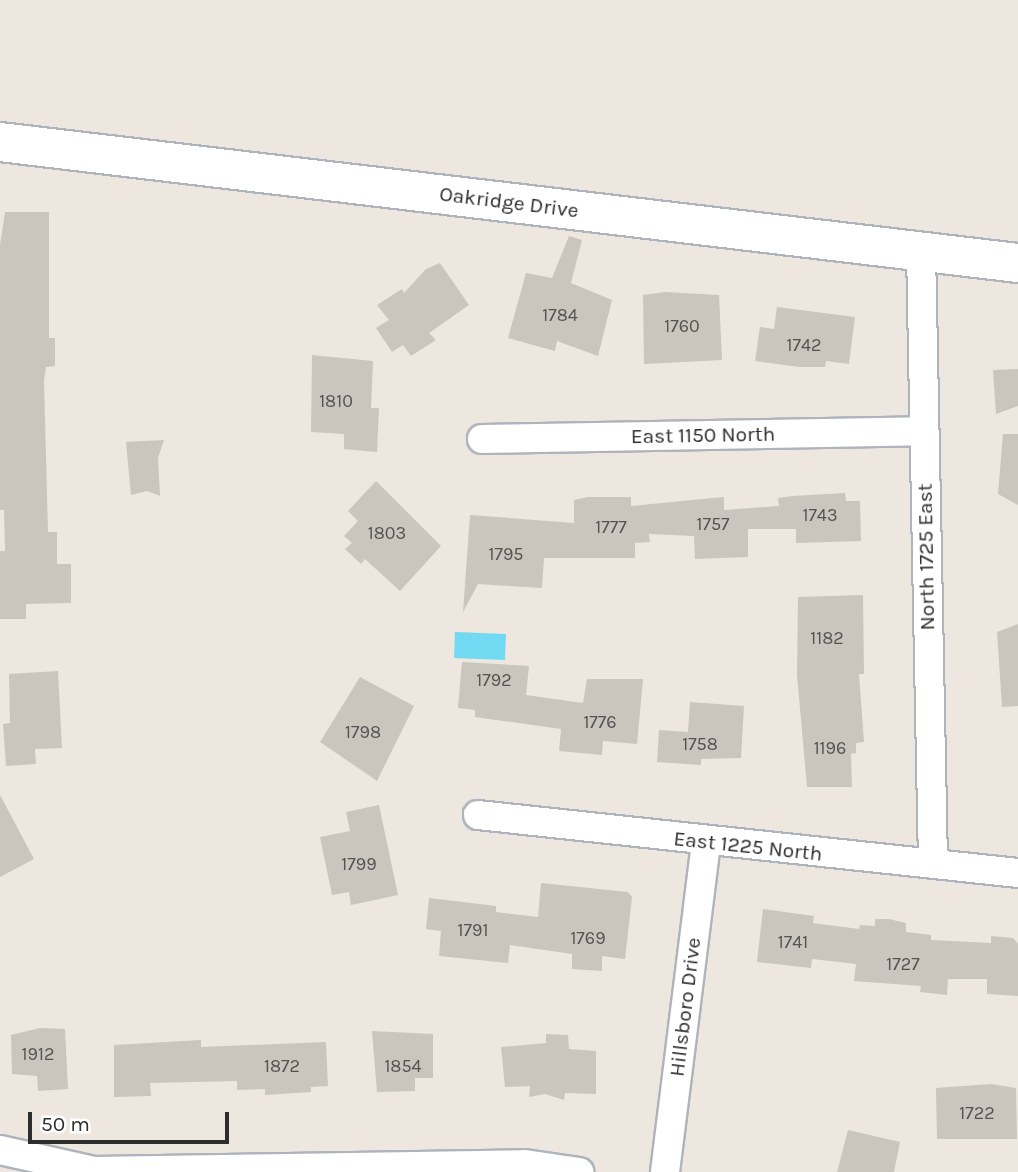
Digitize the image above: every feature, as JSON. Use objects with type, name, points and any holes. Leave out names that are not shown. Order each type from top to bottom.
[{"type":"street","name":"Oakridge Drive","points":[[0,142],[1018,263]]},
{"type":"street","name":"North 1725 East","points":[[921,250],[933,864]]},
{"type":"street","name":"East 1150 North","points":[[482,439],[923,431]]},
{"type":"street","name":"East 1225 North","points":[[478,815],[706,842],[1018,873]]},
{"type":"street","name":"Hillsboro Drive","points":[[665,1172],[706,842]]},
{"type":"street","points":[[0,1150],[94,1171],[254,1171],[525,1164],[579,1172]]},
{"type":"water","points":[[455,632],[506,634],[505,660],[454,658]]},
{"type":"building","points":[[5,212],[49,212],[49,338],[55,338],[55,366],[46,367],[44,381],[48,532],[57,532],[57,564],[71,564],[71,603],[26,604],[26,619],[0,619],[0,551],[5,551],[4,510],[0,510],[0,245]]},
{"type":"building","points":[[569,236],[582,240],[571,283],[612,300],[598,356],[557,341],[555,351],[508,338],[526,273],[552,278]]},
{"type":"building","points":[[440,263],[469,305],[429,333],[436,340],[411,356],[403,345],[392,352],[376,328],[389,320],[377,305],[402,289],[404,293],[426,269]]},
{"type":"building","points":[[665,292],[719,295],[722,360],[644,364],[643,295]]},
{"type":"building","points":[[777,307],[855,317],[849,364],[826,361],[825,367],[799,367],[755,361],[760,327],[774,329]]},
{"type":"building","points":[[312,355],[373,361],[371,408],[379,408],[377,452],[344,449],[344,434],[311,432]]},
{"type":"building","points":[[1018,369],[1018,406],[996,414],[993,370]]},
{"type":"building","points":[[1003,434],[1018,434],[1018,505],[998,494]]},
{"type":"building","points":[[164,440],[158,458],[160,496],[147,491],[131,495],[126,442]]},
{"type":"building","points":[[376,481],[441,546],[400,591],[365,559],[361,564],[345,549],[352,543],[344,536],[358,521],[348,511]]},
{"type":"building","points":[[845,493],[846,501],[860,501],[861,541],[796,543],[796,529],[748,529],[748,557],[695,559],[694,536],[649,534],[650,542],[635,543],[635,558],[544,558],[542,588],[478,584],[463,612],[470,515],[574,523],[574,500],[588,497],[631,497],[631,506],[724,497],[724,510],[779,506],[778,498]]},
{"type":"building","points":[[863,595],[864,674],[859,674],[864,742],[856,743],[856,753],[851,754],[852,787],[807,787],[797,675],[798,597]]},
{"type":"building","points":[[1018,624],[1018,706],[1002,707],[997,632]]},
{"type":"building","points":[[462,662],[529,666],[526,695],[583,703],[587,679],[643,679],[637,744],[603,741],[602,755],[559,751],[561,729],[475,717],[475,710],[458,708]]},
{"type":"building","points":[[58,671],[62,748],[35,749],[36,764],[6,766],[3,724],[10,723],[9,674]]},
{"type":"building","points":[[360,677],[414,706],[377,781],[320,742]]},
{"type":"building","points":[[690,702],[744,706],[741,758],[701,759],[701,765],[657,762],[659,730],[688,732]]},
{"type":"building","points":[[0,795],[34,859],[0,877]]},
{"type":"building","points":[[379,805],[398,895],[351,905],[349,892],[332,895],[320,837],[350,831],[346,812]]},
{"type":"building","points":[[541,883],[628,892],[632,897],[625,959],[602,956],[602,971],[572,969],[572,954],[510,945],[508,963],[439,956],[441,931],[426,929],[429,898],[496,906],[496,912],[538,917]]},
{"type":"building","points":[[763,909],[814,916],[813,923],[859,929],[860,925],[875,926],[875,919],[889,919],[906,923],[906,932],[931,935],[931,940],[991,943],[991,936],[1013,938],[1018,944],[1018,996],[987,994],[987,979],[948,979],[947,995],[920,992],[921,986],[854,981],[856,964],[812,959],[811,968],[757,962]]},
{"type":"building","points":[[40,1028],[65,1029],[68,1089],[38,1091],[37,1076],[12,1074],[11,1035]]},
{"type":"building","points":[[372,1031],[433,1034],[433,1078],[415,1078],[415,1091],[377,1092]]},
{"type":"building","points":[[546,1034],[568,1035],[569,1049],[596,1051],[596,1094],[565,1093],[564,1100],[545,1094],[529,1097],[530,1086],[505,1087],[501,1047],[546,1043]]},
{"type":"building","points":[[201,1040],[201,1047],[326,1042],[328,1086],[311,1087],[311,1092],[265,1095],[265,1089],[237,1090],[237,1081],[150,1083],[151,1096],[114,1097],[114,1045]]},
{"type":"building","points":[[991,1084],[1016,1088],[1017,1139],[937,1139],[936,1088]]},
{"type":"building","points":[[848,1130],[900,1142],[894,1172],[837,1172]]}]
